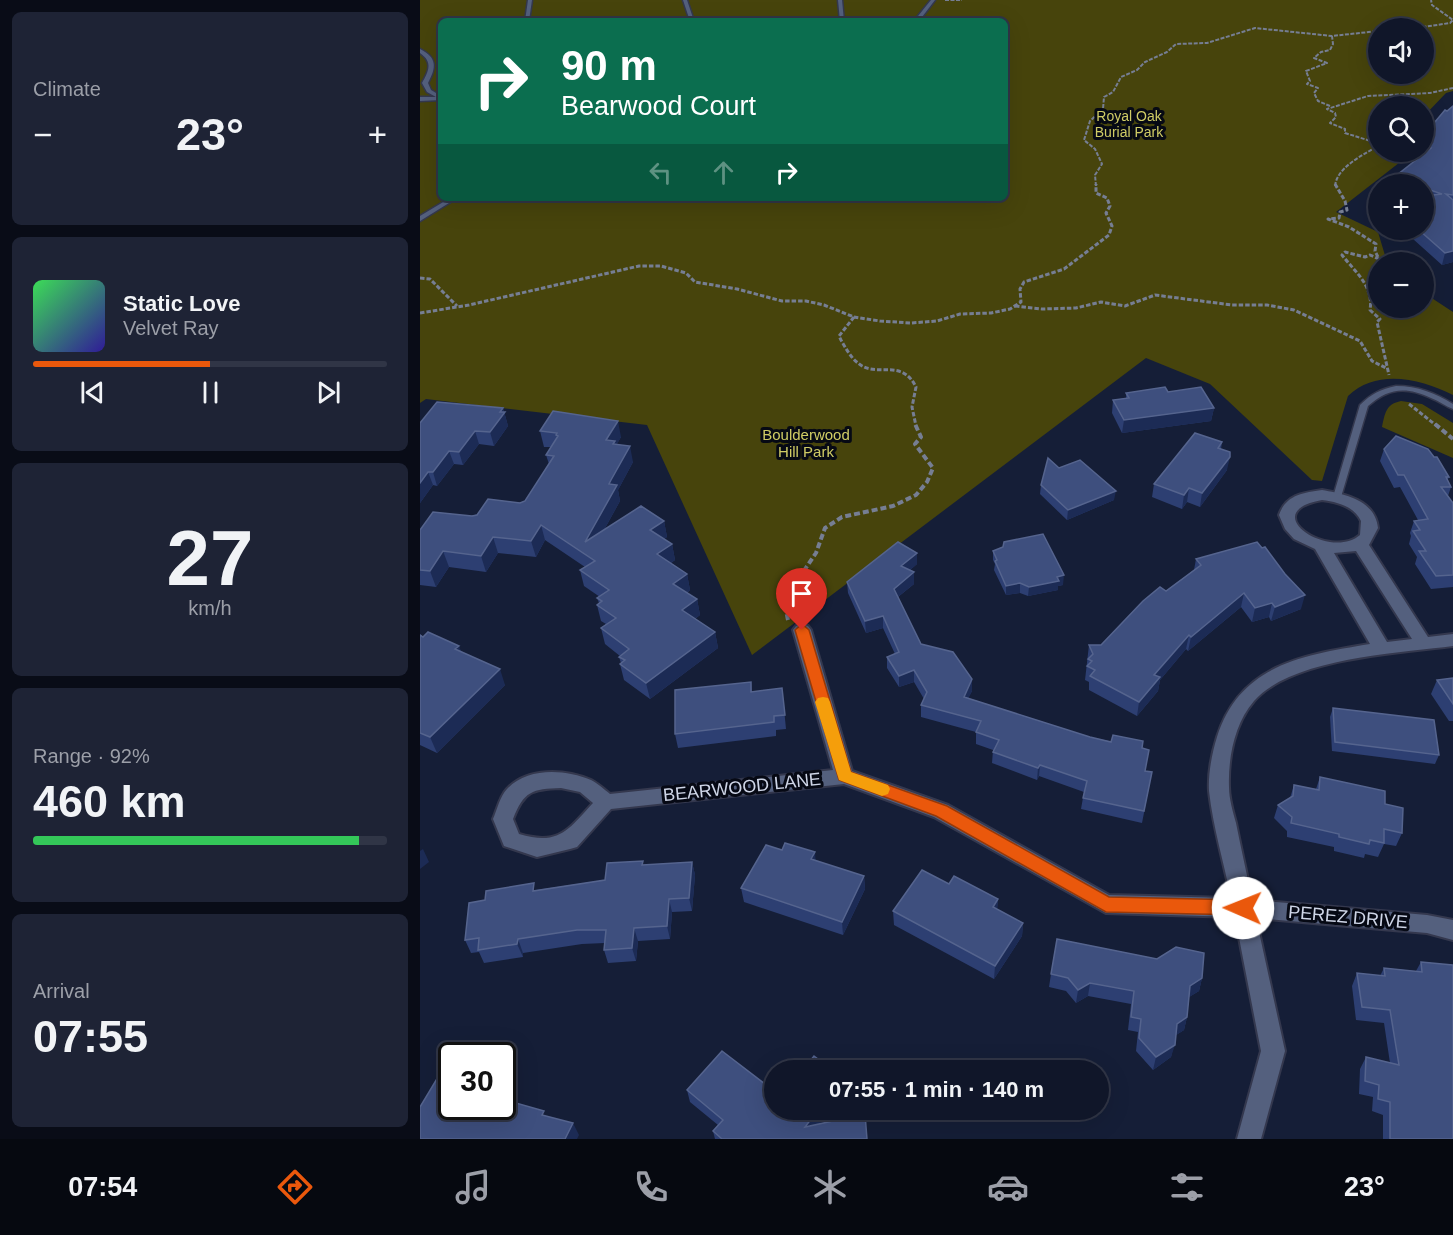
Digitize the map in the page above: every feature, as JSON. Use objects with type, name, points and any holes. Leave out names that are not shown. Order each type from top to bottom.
[{"type":"street","points":[[1308,495],[1337,497],[1351,502],[1369,519],[1371,528],[1368,537],[1360,544],[1343,549],[1322,547],[1296,534],[1288,525],[1286,515],[1289,507],[1308,495]]},
{"type":"street","points":[[1360,544],[1424,644]]},
{"type":"street","points":[[1322,547],[1382,649]]},
{"type":"street","points":[[802,630],[844,776]]},
{"type":"street","points":[[1250,1139],[1273,1051],[1219,790],[1220,757],[1228,729],[1248,694],[1270,678],[1312,662],[1382,649],[1453,640]]},
{"type":"street","name":"BEARWOOD LANE","points":[[606,802],[844,776],[941,811],[1106,904],[1243,908]]},
{"type":"street","points":[[561,780],[585,786],[606,802],[570,841],[537,848],[511,840],[503,819],[513,795],[533,781],[561,780]]},
{"type":"street","name":"PEREZ DRIVE","points":[[1243,908],[1427,924],[1453,930]]},
{"type":"lane","points":[[527,18],[530,0]]},
{"type":"lane","points":[[685,0],[691,18]]},
{"type":"lane","points":[[840,0],[842,18]]},
{"type":"lane","points":[[918,18],[933,0]]},
{"type":"lane","points":[[420,51],[428,55],[433,63],[432,71],[423,84],[438,97]]},
{"type":"lane","points":[[420,99],[438,99]]},
{"type":"lane","points":[[420,219],[449,201]]},
{"type":"lane","points":[[1337,497],[1364,405],[1374,394],[1391,389],[1411,388],[1428,392],[1453,407]]},
{"type":"path","points":[[942,0],[963,0]]},
{"type":"path","points":[[1431,0],[1432,5],[1452,20],[1450,23],[1434,25]]},
{"type":"path","points":[[420,313],[458,307],[639,266],[661,266],[686,273],[695,282],[737,289],[752,295],[783,301],[806,301],[824,305],[854,317],[910,323],[937,321],[960,314],[991,313],[1015,306],[1021,302],[1020,289],[1024,282],[1064,269],[1109,235],[1112,226],[1106,213],[1110,206],[1107,198],[1096,193],[1095,175],[1102,164],[1095,149],[1084,140],[1090,121],[1103,110],[1104,97],[1113,92],[1115,81],[1120,76],[1137,70],[1151,57],[1172,50],[1176,44],[1207,43],[1256,28],[1332,36],[1368,33]]},
{"type":"path","points":[[1331,106],[1318,101],[1314,93],[1318,88],[1307,84],[1310,81],[1306,71],[1327,63],[1314,58],[1321,52],[1330,50],[1333,44],[1332,36]]},
{"type":"path","points":[[1453,88],[1430,93],[1368,96],[1327,109],[1334,111],[1336,117],[1330,123],[1346,129],[1345,134],[1377,142],[1378,146],[1341,170],[1334,184],[1346,202],[1347,210],[1340,212],[1339,218],[1328,219],[1349,227],[1376,244],[1374,251],[1379,259],[1370,255],[1365,257],[1346,252],[1342,255],[1371,293],[1370,310],[1380,319],[1377,322],[1384,338],[1383,350],[1387,361],[1386,368],[1391,378],[1391,389],[1453,439]]},
{"type":"path","points":[[420,278],[430,279],[458,307]]},
{"type":"path","points":[[1015,306],[1042,309],[1076,308],[1101,302],[1125,306],[1155,295],[1232,305],[1267,305],[1294,310],[1360,341],[1372,361],[1386,368]]},
{"type":"path","points":[[802,630],[787,619],[785,606],[799,578],[816,553],[825,528],[842,517],[893,506],[916,495],[927,482],[933,468],[915,444],[921,437],[912,419],[911,402],[916,387],[912,377],[896,369],[876,369],[858,364],[854,355],[842,344],[839,336],[854,317]]},
{"type":"green space","points":[[420,0],[1453,0],[1453,91],[1446,93],[1434,106],[1434,96],[1368,96],[1368,162],[1400,162],[1385,174],[1368,174],[1368,187],[1336,212],[1368,227],[1368,240],[1380,240],[1384,252],[1368,252],[1368,318],[1434,318],[1434,300],[1453,312],[1453,395],[1427,384],[1399,379],[1386,379],[1360,387],[1348,396],[1322,481],[1312,480],[1210,384],[1146,358],[752,655],[647,425],[426,399],[420,403]]},
{"type":"green space","points":[[1401,401],[1422,404],[1453,423],[1453,458],[1382,427],[1389,407]]},
{"type":"building","points":[[1453,106],[1453,195],[1446,194],[1453,200],[1453,251],[1445,253],[1430,240],[1434,240],[1434,195],[1442,194],[1434,191],[1434,174],[1398,174],[1413,162],[1434,162],[1434,123],[1445,110]]},
{"type":"building","points":[[1165,387],[1168,392],[1201,387],[1214,408],[1124,420],[1113,400],[1129,398],[1126,393]]},
{"type":"building","points":[[437,402],[503,408],[500,412],[505,412],[490,432],[475,431],[459,452],[449,451],[433,472],[428,472],[420,483],[420,423]]},
{"type":"building","points":[[553,411],[618,421],[606,440],[615,441],[613,444],[630,446],[609,484],[617,485],[585,542],[641,506],[664,521],[650,530],[672,544],[657,554],[687,574],[673,584],[697,599],[682,610],[715,632],[646,683],[620,664],[625,660],[619,657],[629,649],[601,628],[616,618],[597,605],[602,601],[597,598],[609,590],[580,570],[595,561],[541,525],[531,541],[493,537],[481,556],[443,551],[430,571],[420,570],[420,530],[433,512],[472,516],[477,515],[488,499],[520,503],[525,501],[554,456],[546,455],[558,436],[557,433],[540,431]]},
{"type":"building","points":[[1195,433],[1222,442],[1218,448],[1230,452],[1230,457],[1202,493],[1189,488],[1184,495],[1154,484]]},
{"type":"building","points":[[1396,436],[1428,449],[1434,457],[1437,457],[1449,477],[1446,477],[1451,487],[1441,487],[1453,503],[1453,575],[1436,576],[1419,551],[1426,551],[1413,531],[1420,530],[1414,521],[1428,519],[1404,475],[1398,475],[1384,449]]},
{"type":"building","points":[[1048,458],[1059,468],[1080,460],[1116,491],[1068,510],[1041,485]]},
{"type":"building","points":[[1043,534],[1064,575],[1057,577],[1059,581],[1029,587],[1020,583],[1006,586],[993,551],[1003,547],[1004,542]]},
{"type":"building","points":[[898,542],[917,553],[901,566],[914,572],[894,589],[921,644],[953,652],[972,679],[964,697],[1090,737],[1111,742],[1113,735],[1143,741],[1142,748],[1149,750],[1145,771],[1152,772],[1144,811],[1083,798],[1087,781],[1040,765],[1038,768],[993,752],[999,740],[976,732],[981,721],[921,705],[927,692],[914,670],[899,676],[887,657],[899,652],[883,616],[865,621],[847,582]]},
{"type":"building","points":[[1257,542],[1262,548],[1265,547],[1285,574],[1305,595],[1275,607],[1272,603],[1255,608],[1244,593],[1191,637],[1189,635],[1154,675],[1160,677],[1139,702],[1090,676],[1095,670],[1087,666],[1092,661],[1088,659],[1093,654],[1089,645],[1101,645],[1143,601],[1160,587],[1166,591],[1201,565],[1196,559]]},
{"type":"building","points":[[428,632],[459,646],[455,649],[500,669],[430,737],[420,733],[420,635],[423,637]]},
{"type":"building","points":[[1453,678],[1453,704],[1437,680]]},
{"type":"building","points":[[751,682],[751,692],[782,688],[785,715],[774,716],[774,722],[675,734],[675,690]]},
{"type":"building","points":[[1333,708],[1434,720],[1439,755],[1335,742]]},
{"type":"building","points":[[1320,777],[1385,791],[1385,804],[1403,808],[1402,833],[1384,829],[1384,843],[1370,840],[1369,844],[1339,837],[1339,834],[1291,823],[1292,817],[1278,805],[1293,796],[1294,785],[1319,790]]},
{"type":"building","points":[[785,843],[815,852],[811,859],[864,876],[842,922],[741,888],[766,845],[782,850]]},
{"type":"building","points":[[643,861],[642,865],[692,862],[689,898],[669,899],[667,926],[634,928],[632,948],[604,950],[606,930],[577,930],[518,939],[517,944],[478,950],[479,938],[465,940],[469,903],[485,900],[486,891],[534,883],[533,891],[605,880],[607,863]]},
{"type":"building","points":[[922,870],[949,884],[954,876],[998,899],[993,907],[1023,923],[995,966],[893,911]]},
{"type":"building","points":[[1057,939],[1157,959],[1176,947],[1204,953],[1202,978],[1190,986],[1187,1017],[1177,1024],[1175,1045],[1156,1057],[1139,1038],[1141,1019],[1131,1017],[1134,991],[1090,983],[1078,990],[1068,978],[1051,974]]},
{"type":"building","points":[[1421,962],[1453,965],[1453,1139],[1390,1139],[1390,1102],[1378,1099],[1379,1085],[1365,1081],[1366,1057],[1399,1065],[1390,1010],[1362,1007],[1357,973],[1385,976],[1384,968],[1422,972]]},
{"type":"building","points":[[722,1051],[764,1083],[764,1120],[810,1120],[805,1127],[837,1120],[865,1120],[867,1139],[722,1139],[713,1131],[723,1120],[687,1090]]},
{"type":"building","points":[[438,1077],[438,1120],[516,1120],[516,1103],[544,1111],[542,1115],[573,1123],[565,1139],[420,1139],[420,1107]]},
{"type":"slow traffic","points":[[823,702],[844,776],[882,789]]},
{"type":"route","points":[[802,630],[844,776],[941,811],[1106,904],[1243,908]]},
{"type":"park label","name":"Royal Oak Burial Park","points":[[1129,124]]},
{"type":"park label","name":"Boulderwood Hill Park","points":[[806,444]]}]
